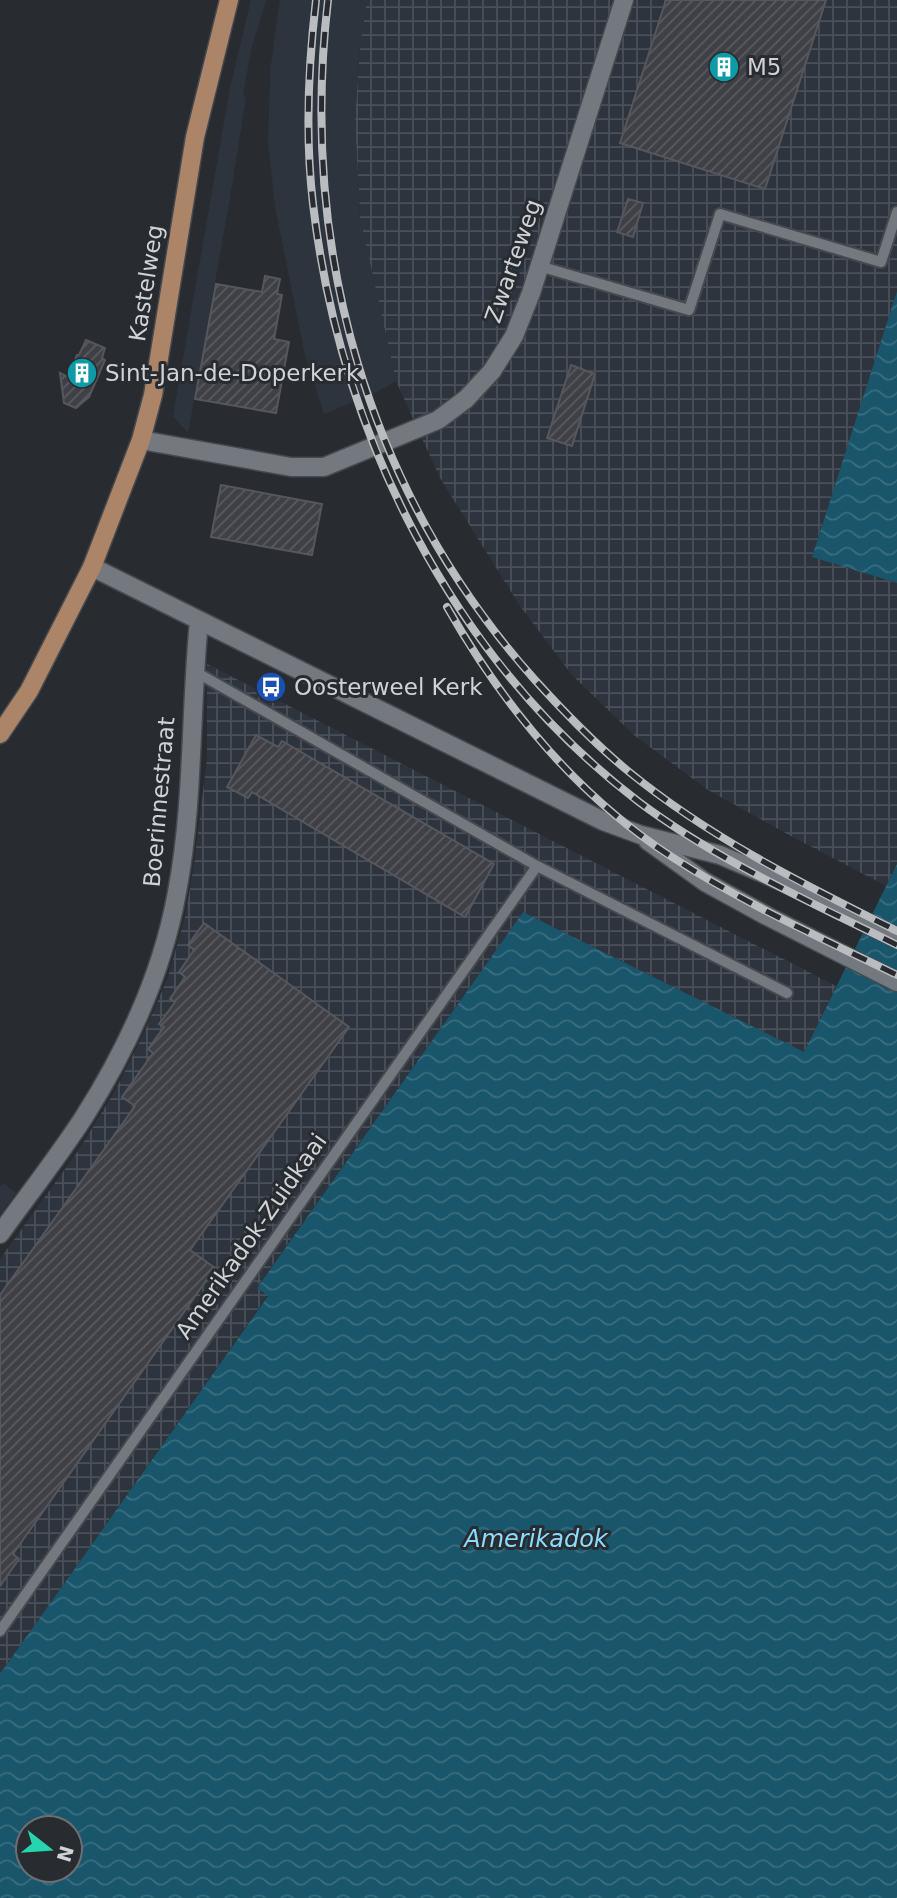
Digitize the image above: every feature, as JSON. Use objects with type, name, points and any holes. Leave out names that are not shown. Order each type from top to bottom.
[{"type":"main road","name":"Kastelweg","points":[[0,734],[29,691],[92,567],[141,440],[153,395],[195,137],[229,0]]},
{"type":"street","name":"Zwarteweg","points":[[141,440],[291,467],[324,467],[438,420],[466,399],[492,371],[514,336],[624,0]]},
{"type":"street","points":[[92,567],[603,821],[640,835],[720,855],[793,886],[897,938]]},
{"type":"street","name":"Boerinnestraat","points":[[0,1234],[90,1105],[123,1046],[145,999],[166,942],[186,837],[199,621]]},
{"type":"street","points":[[640,835],[705,882],[897,982]]},
{"type":"lane","points":[[539,266],[689,310],[720,214],[881,262],[897,212]]},
{"type":"lane","points":[[194,671],[537,866],[787,992]]},
{"type":"lane","name":"Amerikadok-Zuidkaai","points":[[0,1631],[537,866]]},
{"type":"shaded area","points":[[251,0],[266,0],[251,50],[229,204],[188,433],[173,416],[230,88]]},
{"type":"shaded area","points":[[280,0],[367,0],[360,45],[355,121],[360,218],[396,381],[324,414],[304,351],[276,212],[268,144],[270,71]]},
{"type":"shaded area","points":[[367,0],[897,0],[897,291],[812,557],[897,583],[897,864],[886,886],[708,790],[635,736],[572,675],[520,606],[440,478],[396,381],[360,218],[355,121],[360,45]]},
{"type":"shaded area","points":[[207,664],[836,986],[804,1052],[523,912],[257,1287],[268,1295],[0,1674],[0,1259],[78,1151],[115,1091],[168,977],[185,917],[194,865],[207,759]]},
{"type":"shaded area","points":[[3,1183],[16,1193],[0,1215],[0,1187]]},
{"type":"water","points":[[897,291],[897,583],[812,557]]},
{"type":"water","name":"Amerikadok","points":[[897,864],[897,1898],[0,1898],[0,1674],[268,1296],[257,1288],[523,912],[804,1052]]},
{"type":"building","name":"M5","points":[[666,0],[826,0],[765,189],[620,143]]},
{"type":"building","points":[[628,199],[643,203],[633,237],[617,232]]},
{"type":"building","points":[[265,276],[280,279],[277,294],[282,295],[274,339],[289,342],[276,413],[195,399],[216,284],[262,292]]},
{"type":"building","name":"Sint-Jan-de-Doperkerk","points":[[86,340],[105,348],[102,358],[105,360],[89,397],[76,408],[64,403],[60,373],[68,377]]},
{"type":"building","points":[[571,365],[595,374],[572,446],[547,438]]},
{"type":"building","points":[[221,485],[322,504],[312,555],[211,537]]},
{"type":"building","points":[[256,735],[278,747],[282,741],[494,864],[465,917],[252,792],[248,798],[227,787]]},
{"type":"building","points":[[204,923],[349,1027],[190,1250],[215,1268],[13,1554],[19,1559],[0,1586],[0,1295],[135,1106],[122,1097],[153,1053],[148,1049],[164,1027],[159,1024],[175,1002],[170,999],[185,977],[179,972],[194,950],[188,945]]},
{"type":"railway","points":[[316,0],[309,76],[308,127],[313,204],[327,290],[349,375],[379,457],[416,536],[461,611],[513,681],[573,745],[639,802],[732,862],[897,945]]},
{"type":"railway","points":[[328,0],[322,93],[324,185],[336,275],[358,363],[388,448],[428,529],[477,607],[535,680],[616,761],[659,795],[724,839],[897,931]]},
{"type":"railway","points":[[447,607],[492,679],[517,713],[544,746],[604,806],[672,857],[726,890],[897,975]]},
{"type":"place","name":"M5","points":[[724,67]]},
{"type":"place","name":"Sint-Jan-de-Doperkerk","points":[[82,373]]},
{"type":"place","name":"Oosterweel Kerk","points":[[271,687]]}]
